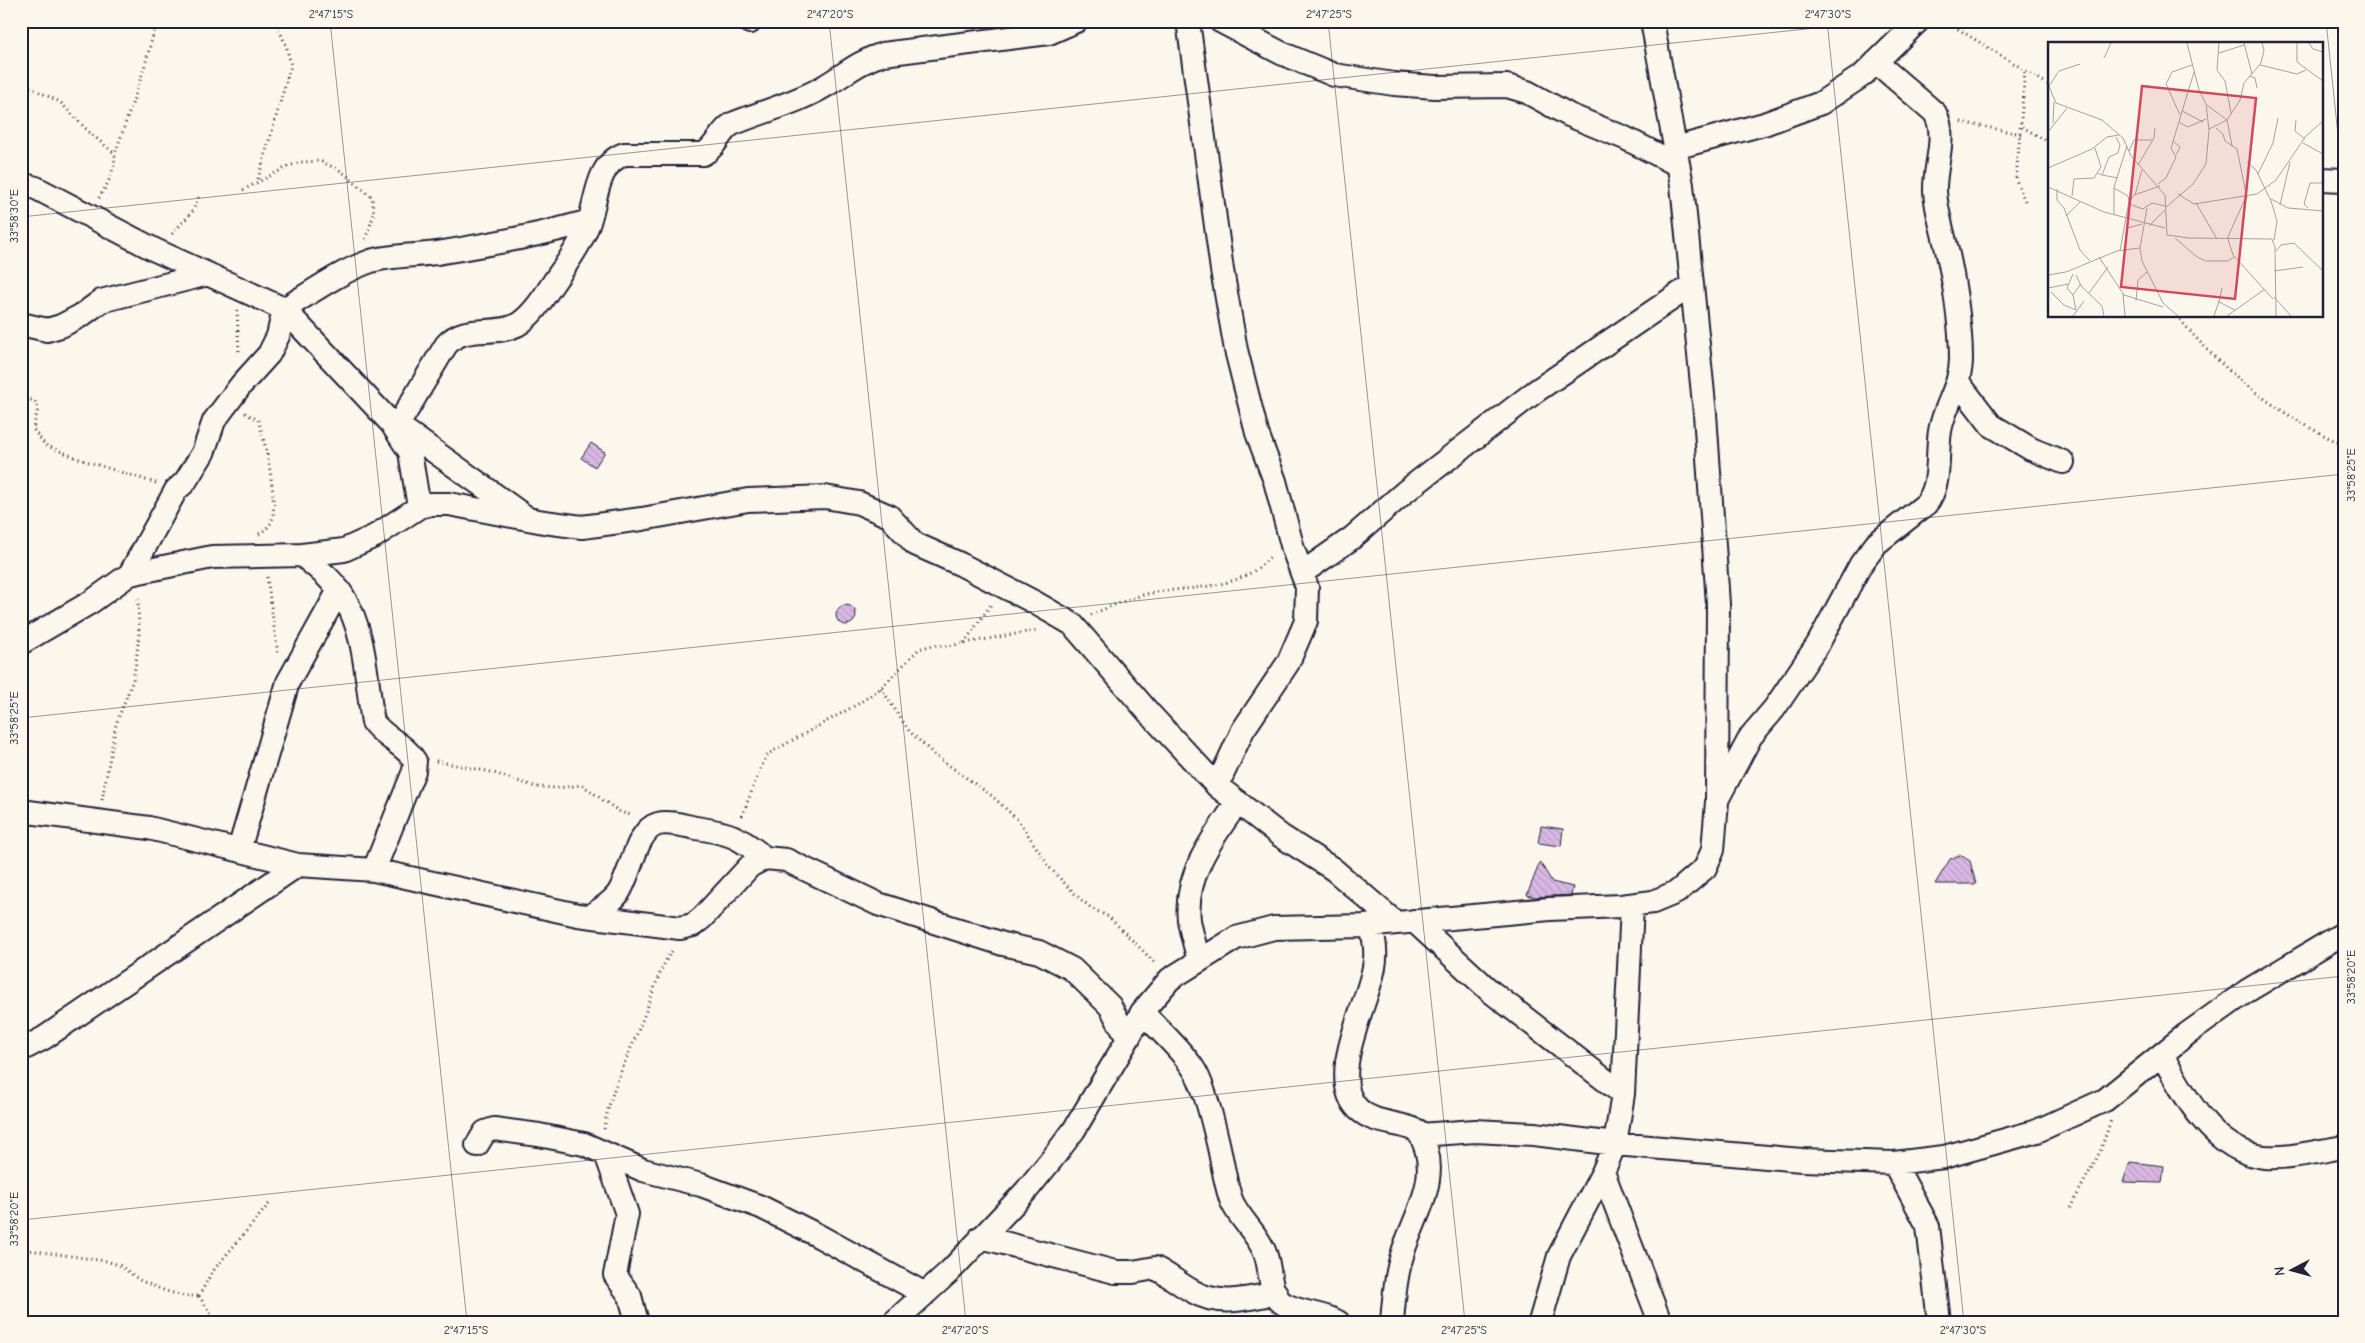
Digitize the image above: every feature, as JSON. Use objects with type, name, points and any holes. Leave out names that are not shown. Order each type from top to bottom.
[{"type":"street","points":[[394,424],[452,338],[463,332],[506,328],[520,323],[537,305],[570,259],[589,221],[604,171],[611,160],[616,157],[624,154],[703,154],[709,151],[723,130],[732,124],[825,86],[853,67],[883,54],[1049,33],[1076,21]]},
{"type":"street","points":[[1188,21],[1216,230],[1236,350],[1257,433],[1274,481],[1306,587],[1306,621],[1288,663],[1242,730],[1217,786]]},
{"type":"street","points":[[1220,21],[1280,53],[1334,74],[1394,84],[1507,86],[1528,92],[1569,115],[1677,157],[1821,103],[1862,75],[1918,21]]},
{"type":"street","points":[[894,1322],[925,1294],[981,1237],[1052,1160],[1074,1130],[1128,1040],[1142,1012],[1170,979],[1236,938],[1274,928],[1372,925],[1653,902],[1676,892],[1705,868],[1713,850],[1717,802],[1718,604],[1705,414],[1692,285],[1677,157],[1652,21]]},
{"type":"street","points":[[1717,802],[1751,736],[1774,709],[1818,644],[1861,564],[1877,543],[1926,504],[1932,497],[1935,487],[1940,431],[1944,412],[1958,382],[1961,360],[1958,317],[1947,248],[1938,216],[1935,190],[1940,125],[1935,113],[1876,62]]},
{"type":"street","points":[[2322,178],[2344,180]]},
{"type":"street","points":[[21,184],[36,188],[156,250],[284,309],[394,424],[528,519]]},
{"type":"street","points":[[133,574],[176,490],[184,482],[203,453],[214,421],[241,385],[269,354],[278,336],[284,309],[347,270],[374,260],[444,252],[511,239],[539,236],[589,221]]},
{"type":"street","points":[[21,324],[47,330],[61,326],[82,315],[100,301],[208,274]]},
{"type":"street","points":[[1302,574],[1352,538],[1406,491],[1536,391],[1692,285]]},
{"type":"street","points":[[1958,382],[1991,425],[2032,449],[2063,462]]},
{"type":"street","points":[[394,424],[410,452],[418,507]]},
{"type":"street","points":[[21,642],[91,602],[133,574],[212,557],[265,557],[344,550],[374,536],[418,507],[431,504],[449,504],[582,527],[642,519],[748,500],[825,497],[859,503],[889,516],[915,544],[1004,586],[1072,624],[1149,713],[1217,786],[1281,836],[1333,869],[1405,922],[1490,991],[1623,1094]]},
{"type":"street","points":[[302,555],[327,576],[352,612],[359,634],[373,722],[379,729],[407,750],[415,760],[414,771],[374,870]]},
{"type":"street","points":[[239,850],[288,682],[338,590]]},
{"type":"street","points":[[1199,961],[1189,920],[1189,895],[1195,872],[1214,835],[1238,802]]},
{"type":"street","points":[[21,811],[149,828],[298,865],[374,870],[512,902],[590,916],[687,927],[702,918],[750,866],[765,858]]},
{"type":"street","points":[[590,916],[611,902],[618,894],[625,883],[639,843],[648,831],[659,824],[673,824],[735,836],[765,858],[786,860],[878,904],[918,919],[1003,944],[1038,952],[1072,969],[1110,1006],[1128,1040]]},
{"type":"street","points":[[21,1050],[44,1038],[298,865]]},
{"type":"street","points":[[1540,1322],[1559,1256],[1603,1172],[1615,1144],[1623,1094],[1632,905]]},
{"type":"street","points":[[1372,925],[1376,948],[1375,966],[1356,1024],[1346,1071],[1346,1085],[1358,1108],[1374,1120],[1412,1128],[1420,1134],[1427,1154],[1428,1180],[1424,1202],[1404,1249],[1398,1269],[1392,1322]]},
{"type":"street","points":[[1420,1134],[1507,1132],[1583,1138],[1615,1144],[1802,1160],[1894,1163],[1944,1157],[2037,1131],[2105,1100],[2187,1034],[2246,991],[2344,933]]},
{"type":"street","points":[[1142,1012],[1194,1069],[1214,1124],[1231,1201],[1243,1222],[1259,1239],[1266,1254],[1278,1299],[1286,1305],[1328,1316],[1338,1322]]},
{"type":"street","points":[[2162,1055],[2182,1092],[2219,1138],[2234,1147],[2263,1157],[2344,1148]]},
{"type":"street","points":[[477,1145],[485,1132],[494,1129],[584,1144],[643,1170],[701,1185],[761,1207],[925,1294]]},
{"type":"street","points":[[606,1154],[628,1214],[615,1276],[630,1296],[637,1322]]},
{"type":"street","points":[[1894,1163],[1928,1226],[1939,1322]]},
{"type":"street","points":[[1603,1172],[1660,1322]]},
{"type":"street","points":[[981,1237],[1115,1272],[1133,1272],[1155,1268],[1211,1301],[1247,1299],[1276,1293]]},
{"type":"path","points":[[86,214],[108,184],[115,163],[115,154],[157,21]]},
{"type":"path","points":[[258,180],[291,65],[286,45],[275,21]]},
{"type":"path","points":[[1945,21],[2048,84]]},
{"type":"path","points":[[2025,70],[2022,127],[2016,180],[2025,201]]},
{"type":"path","points":[[21,83],[60,102],[89,132],[115,154]]},
{"type":"path","points":[[1938,119],[1972,123],[2021,134]]},
{"type":"path","points":[[2022,127],[2048,141]]},
{"type":"path","points":[[243,190],[258,180],[294,165],[309,161],[320,161],[341,171],[372,197],[374,214],[369,234],[364,241]]},
{"type":"path","points":[[156,250],[194,211],[200,194]]},
{"type":"path","points":[[237,287],[242,410],[258,420],[263,434],[275,508],[269,526],[256,536]]},
{"type":"path","points":[[2179,318],[2214,358],[2248,389],[2307,428],[2344,445]]},
{"type":"path","points":[[21,397],[35,401],[38,409],[33,429],[45,445],[82,460],[176,490]]},
{"type":"path","points":[[735,836],[761,767],[768,754],[882,688],[919,649],[933,645],[964,644],[1072,624],[1134,597],[1157,592],[1207,588],[1230,582],[1249,574],[1270,558],[1289,532]]},
{"type":"path","points":[[265,557],[280,665],[288,682]]},
{"type":"path","points":[[98,821],[116,724],[132,680],[136,662],[139,635],[133,574]]},
{"type":"path","points":[[964,644],[1004,586]]},
{"type":"path","points":[[882,688],[909,731],[938,756],[992,796],[1018,820],[1050,868],[1091,908],[1109,917],[1170,979]]},
{"type":"path","points":[[415,760],[436,760],[462,765],[536,787],[558,788],[582,785],[620,812],[659,824]]},
{"type":"path","points":[[606,1154],[602,1141],[608,1106],[661,967],[687,927]]},
{"type":"path","points":[[2070,1208],[2100,1152],[2123,1087]]},
{"type":"path","points":[[199,1296],[212,1272],[269,1204]]},
{"type":"path","points":[[21,1249],[106,1261],[119,1265],[141,1281],[166,1291],[182,1296],[199,1296]]},
{"type":"path","points":[[199,1296],[216,1322]]},
{"type":"building","points":[[591,443],[605,452],[595,467],[581,458]]},
{"type":"building","points":[[846,605],[853,608],[856,615],[853,622],[846,625],[839,622],[836,615],[839,608]]},
{"type":"building","points":[[1541,826],[1563,829],[1561,846],[1538,843]]},
{"type":"building","points":[[1960,855],[1970,861],[1976,884],[1935,884],[1950,859]]},
{"type":"building","points":[[1540,862],[1552,882],[1573,887],[1571,895],[1534,897],[1527,895]]},
{"type":"building","points":[[2130,1162],[2164,1166],[2162,1183],[2123,1182]]}]
